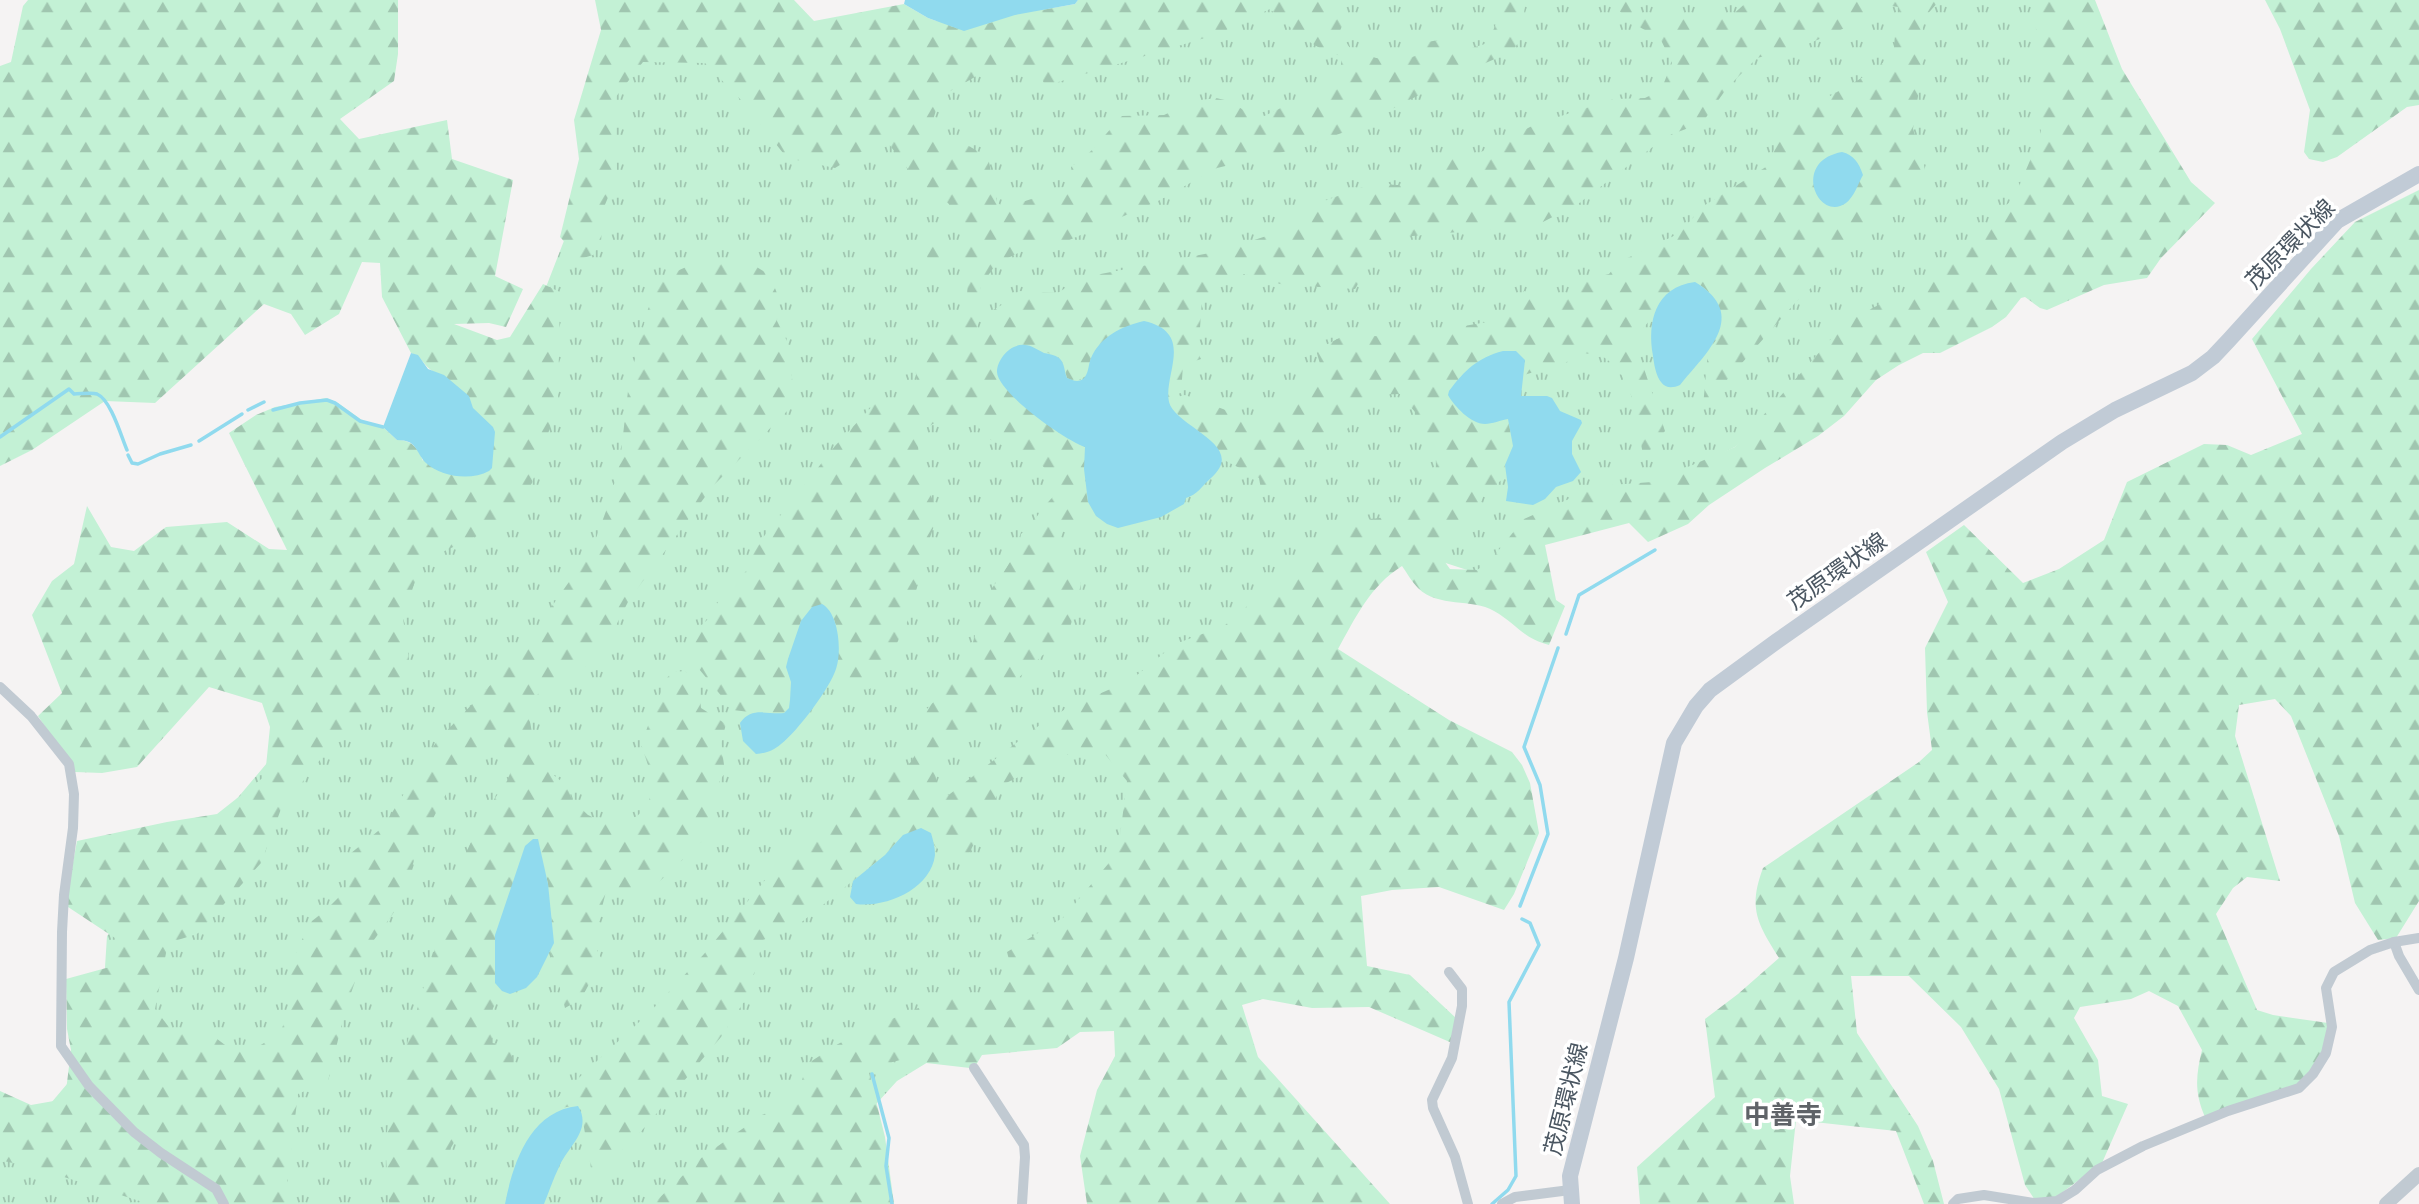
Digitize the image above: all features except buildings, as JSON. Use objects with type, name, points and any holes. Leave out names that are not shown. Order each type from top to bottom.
[{"type":"main road","name":"茂原環状線","points":[[1571,1197],[1573,1163],[1626,958],[1674,743],[1696,706],[1710,690],[1767,648],[2062,442],[2115,410],[2192,373],[2213,357],[2337,221],[2419,174]]},
{"type":"street","points":[[0,687],[31,716],[69,764],[71,774],[74,828],[64,895],[61,1046],[89,1086],[134,1132],[160,1153],[216,1189],[224,1204]]},
{"type":"street","points":[[1953,1204],[1958,1199],[1984,1195],[2034,1203],[2057,1201],[2075,1190],[2097,1170],[2143,1146],[2228,1111],[2299,1087],[2313,1074],[2326,1053],[2332,1027],[2326,988],[2334,972],[2370,950],[2419,938]]},
{"type":"street","points":[[2395,942],[2399,956],[2419,990]]},
{"type":"street","points":[[1449,972],[1462,989],[1462,1006],[1452,1058],[1432,1100],[1455,1157],[1468,1204]]},
{"type":"street","points":[[974,1068],[1024,1145],[1022,1204]]},
{"type":"street","points":[[2386,1204],[2419,1174]]},
{"type":"street","points":[[1502,1204],[1515,1197],[1571,1197]]},
{"type":"green space","points":[[28,0],[398,0],[398,54],[394,81],[340,119],[359,139],[447,120],[452,159],[513,180],[495,276],[523,289],[506,327],[489,323],[454,324],[497,340],[510,337],[543,284],[560,292],[558,403],[532,483],[514,511],[490,530],[425,560],[402,611],[412,681],[339,736],[281,809],[261,863],[197,934],[168,943],[155,1009],[172,1031],[204,1029],[229,1048],[259,1046],[279,1034],[294,1003],[290,975],[298,947],[312,921],[347,889],[345,858],[383,827],[437,741],[515,659],[592,549],[620,462],[629,382],[648,309],[661,278],[693,264],[728,263],[755,266],[770,275],[778,296],[777,321],[788,343],[795,403],[713,486],[629,600],[604,649],[584,668],[543,690],[527,704],[532,733],[542,756],[551,773],[566,785],[573,801],[588,815],[605,823],[622,823],[637,816],[647,807],[654,783],[641,744],[666,679],[672,672],[685,671],[698,680],[701,708],[726,724],[721,743],[725,772],[712,795],[712,832],[659,882],[635,898],[620,895],[608,884],[593,942],[602,960],[581,999],[565,1008],[550,950],[554,943],[548,884],[538,839],[521,862],[495,935],[495,983],[502,991],[491,1012],[492,1043],[511,1046],[513,1066],[465,1123],[419,1204],[389,1204],[386,1140],[390,1115],[395,1102],[405,1096],[399,1071],[458,870],[484,814],[512,769],[504,746],[497,736],[487,738],[476,762],[449,788],[418,847],[402,901],[366,951],[346,1007],[328,1081],[298,1094],[287,1182],[289,1204],[149,1204],[42,1170],[0,1160],[0,1091],[31,1105],[65,1099],[71,1050],[67,1029],[66,979],[117,965],[115,938],[65,905],[77,841],[217,814],[265,776],[270,727],[262,703],[209,687],[137,767],[102,773],[75,772],[38,716],[62,693],[32,615],[52,581],[74,564],[87,506],[111,547],[134,551],[166,527],[227,522],[269,549],[287,550],[229,433],[256,415],[275,407],[326,398],[338,403],[366,423],[383,427],[397,440],[410,443],[417,449],[423,461],[434,372],[411,353],[382,297],[380,263],[362,262],[339,314],[305,335],[291,314],[264,304],[155,403],[105,401],[32,450],[0,466],[0,66],[11,62],[23,6]]},
{"type":"green space","points":[[595,0],[794,0],[814,21],[904,4],[928,18],[964,31],[1015,15],[1075,4],[1078,0],[1346,0],[1346,17],[1339,33],[1350,48],[1367,49],[1369,56],[1396,60],[1422,53],[1423,43],[1448,38],[1448,48],[1462,51],[1488,43],[1497,21],[1497,0],[1529,0],[1525,3],[1522,36],[1513,51],[1456,76],[1355,128],[1304,147],[1217,168],[1158,201],[1058,245],[1026,249],[996,264],[981,286],[976,344],[979,351],[988,313],[1010,300],[1019,291],[1058,293],[1080,278],[1220,251],[1291,228],[1313,205],[1379,181],[1395,185],[1418,180],[1441,169],[1442,156],[1479,153],[1536,124],[1614,99],[1645,98],[1661,90],[1672,63],[1660,38],[1630,22],[1611,2],[1586,0],[1625,0],[1653,21],[1714,15],[1729,18],[1749,0],[1940,0],[1923,19],[1922,70],[1913,129],[1923,159],[1927,183],[1881,216],[1842,259],[1795,303],[1703,407],[1708,350],[1718,338],[1716,306],[1709,293],[1695,282],[1664,297],[1634,339],[1665,431],[1644,458],[1629,390],[1616,367],[1605,358],[1583,353],[1573,360],[1524,375],[1525,360],[1469,366],[1463,413],[1485,422],[1508,419],[1513,446],[1505,465],[1506,477],[1485,492],[1474,517],[1434,547],[1450,569],[1477,570],[1489,562],[1524,519],[1598,486],[1652,482],[1735,447],[1847,321],[1926,281],[2014,198],[2041,135],[2035,9],[2018,0],[2095,0],[2122,69],[2191,182],[2215,203],[2161,258],[2147,278],[2104,285],[2047,310],[2025,297],[2021,298],[2006,317],[1992,327],[1940,353],[1923,353],[1876,380],[1844,416],[1818,436],[1709,505],[1688,524],[1648,542],[1629,523],[1545,545],[1556,600],[1565,606],[1549,645],[1532,639],[1502,616],[1485,607],[1445,601],[1426,594],[1416,586],[1402,566],[1372,593],[1338,649],[1449,720],[1512,752],[1522,765],[1530,783],[1539,833],[1514,894],[1504,910],[1439,887],[1392,890],[1361,896],[1367,966],[1410,975],[1457,1019],[1452,1043],[1369,1007],[1312,1008],[1263,999],[1242,1005],[1258,1057],[1390,1204],[1087,1204],[1080,1156],[1097,1090],[1115,1056],[1114,1031],[1080,1032],[1057,1048],[982,1055],[976,1065],[970,1068],[900,1060],[868,1069],[885,1137],[894,1204],[653,1204],[701,1158],[798,1093],[807,1064],[838,1044],[950,995],[973,1002],[1014,979],[1007,952],[1064,917],[1118,852],[1127,781],[1104,753],[1064,755],[1002,785],[968,856],[944,855],[934,845],[931,833],[903,835],[885,855],[793,929],[763,940],[749,994],[721,1037],[646,1126],[593,1180],[581,1110],[578,1106],[566,1107],[548,1115],[543,1111],[651,1011],[704,954],[790,850],[863,790],[880,770],[901,771],[911,762],[927,733],[926,710],[967,657],[985,601],[1011,561],[1021,534],[1054,496],[1048,472],[1040,463],[989,439],[970,418],[938,421],[924,429],[918,444],[920,479],[938,514],[924,555],[910,616],[884,670],[870,689],[831,680],[837,662],[838,633],[828,607],[801,621],[787,659],[792,690],[784,713],[774,715],[733,710],[694,663],[687,640],[710,617],[719,600],[747,570],[754,549],[835,446],[877,401],[908,402],[919,392],[916,369],[921,354],[929,342],[959,314],[966,302],[967,286],[963,264],[947,260],[928,261],[925,246],[959,244],[969,237],[967,227],[957,211],[917,179],[886,140],[874,144],[835,168],[787,158],[741,100],[705,63],[643,62],[615,98],[617,176],[604,207],[601,241],[593,255],[580,259],[560,237],[579,159],[574,120],[601,30]],"holes":[[[1886,5],[1898,7],[1902,20],[1895,29],[1894,54],[1793,122],[1775,148],[1769,165],[1702,207],[1680,233],[1619,262],[1609,274],[1585,280],[1571,299],[1550,299],[1524,291],[1521,305],[1499,320],[1400,337],[1345,335],[1316,350],[1323,374],[1264,419],[1231,412],[1185,395],[1169,399],[1179,416],[1211,442],[1222,459],[1259,478],[1262,495],[1290,469],[1321,433],[1346,430],[1360,419],[1363,410],[1376,395],[1400,394],[1415,412],[1417,423],[1424,426],[1433,445],[1435,474],[1425,492],[1409,507],[1379,518],[1349,519],[1332,540],[1312,553],[1289,575],[1224,626],[1175,644],[1131,680],[1067,708],[1037,727],[946,797],[937,788],[935,770],[964,741],[972,718],[1003,701],[1011,685],[1045,653],[1065,648],[1081,584],[1075,566],[1056,553],[1063,527],[1087,522],[1096,516],[1088,502],[1085,486],[1085,447],[1058,433],[1028,345],[1058,357],[1063,363],[1067,378],[1075,382],[1086,376],[1091,358],[1171,341],[1174,365],[1168,397],[1181,393],[1183,365],[1201,359],[1195,347],[1200,328],[1202,299],[1225,283],[1244,274],[1284,285],[1355,289],[1367,269],[1364,244],[1390,238],[1537,225],[1578,204],[1667,136],[1702,123],[1727,88],[1757,58],[1801,47],[1861,21]],[[1270,9],[1311,43],[1341,56],[1341,70],[1313,99],[1285,106],[1258,119],[1229,101],[1216,98],[1195,101],[1164,115],[1122,116],[1091,151],[1071,167],[1073,182],[1056,191],[1004,208],[997,202],[988,157],[960,141],[930,130],[940,97],[987,70],[1040,74],[1045,86],[1218,34]]]},
{"type":"green space","points":[[1124,0],[2067,0],[2103,130],[1735,447],[1544,540],[1501,581],[1378,541],[1147,896],[969,1037],[897,1081],[818,1168],[743,1204],[0,1204],[0,1117],[29,1129],[100,1045],[107,936],[172,861],[219,820],[272,757],[529,331],[579,202],[610,40],[755,42]]},
{"type":"green space","points":[[2265,0],[2419,0],[2419,105],[2407,107],[2337,157],[2323,162],[2309,159],[2304,152],[2310,110],[2280,29]]},
{"type":"green space","points":[[2419,190],[2419,901],[2396,938],[2378,940],[2355,903],[2339,836],[2291,716],[2275,699],[2239,705],[2235,736],[2280,881],[2247,877],[2233,888],[2216,914],[2257,1010],[2328,1023],[2323,1049],[2310,1071],[2297,1085],[2205,1117],[2197,1084],[2202,1050],[2178,1006],[2149,991],[2131,999],[2080,1007],[2074,1018],[2098,1060],[2102,1096],[2128,1104],[2102,1163],[2056,1197],[2035,1200],[2025,1185],[1999,1089],[1961,1027],[1909,976],[1851,976],[1857,1033],[1918,1126],[1933,1161],[1944,1204],[1924,1204],[1896,1131],[1796,1120],[1790,1176],[1794,1204],[1640,1204],[1637,1167],[1715,1097],[1705,1019],[1779,958],[1757,915],[1756,894],[1763,868],[1919,762],[1932,750],[1927,712],[1925,648],[1948,602],[1926,552],[1964,525],[2023,583],[2059,569],[2104,540],[2127,482],[2204,444],[2227,445],[2251,455],[2302,434],[2252,339],[2355,222]]},
{"type":"water","points":[[905,0],[1078,0],[1075,4],[1015,15],[964,31],[928,18],[904,4]]},
{"type":"water","points":[[1842,152],[1856,160],[1863,175],[1854,194],[1846,203],[1836,207],[1826,205],[1814,188],[1813,177],[1817,167],[1826,158]]},
{"type":"water","points":[[1695,282],[1711,295],[1720,307],[1722,320],[1718,334],[1701,360],[1680,385],[1667,387],[1659,379],[1655,366],[1651,343],[1653,319],[1657,308],[1671,291],[1681,285]]},
{"type":"water","points":[[1144,321],[1160,327],[1169,335],[1174,356],[1168,391],[1169,402],[1183,420],[1216,446],[1221,456],[1220,466],[1199,490],[1186,498],[1184,504],[1161,517],[1118,528],[1096,516],[1088,502],[1084,469],[1085,447],[1034,415],[1008,392],[997,372],[999,362],[1010,349],[1027,345],[1059,358],[1067,378],[1081,380],[1086,375],[1095,351],[1106,338],[1120,329]]},
{"type":"water","points":[[1503,351],[1516,351],[1525,360],[1521,396],[1552,398],[1560,411],[1581,420],[1582,423],[1572,441],[1572,454],[1581,472],[1573,481],[1556,487],[1545,499],[1533,505],[1506,501],[1508,487],[1505,465],[1513,446],[1508,419],[1485,424],[1474,421],[1459,409],[1448,395],[1472,366]]},
{"type":"water","points":[[411,353],[418,355],[428,369],[444,375],[469,396],[473,408],[493,427],[495,432],[492,468],[489,471],[465,477],[440,472],[426,463],[413,444],[397,440],[383,427]]},
{"type":"water","points":[[822,604],[832,616],[838,634],[838,662],[833,677],[788,738],[772,750],[756,754],[743,741],[740,723],[755,713],[784,713],[789,708],[791,682],[786,667],[788,659],[801,621],[812,607]]},
{"type":"water","points":[[921,828],[931,833],[935,852],[932,867],[925,878],[916,887],[893,899],[880,903],[856,904],[850,897],[853,881],[885,855],[903,835]]},
{"type":"water","points":[[533,839],[538,839],[548,884],[554,943],[537,977],[526,988],[510,994],[502,991],[495,983],[495,935],[525,846]]},
{"type":"water","points":[[578,1106],[582,1115],[581,1131],[559,1167],[544,1204],[505,1204],[519,1156],[536,1128],[561,1110]]},
{"type":"waterway","points":[[0,437],[69,389],[74,394],[95,393],[107,403],[127,450]]},
{"type":"waterway","points":[[273,410],[327,400],[360,421],[383,427]]},
{"type":"waterway","points":[[248,410],[264,402]]},
{"type":"waterway","points":[[199,441],[242,414]]},
{"type":"waterway","points":[[128,455],[132,463],[138,464],[191,445]]},
{"type":"waterway","points":[[1566,634],[1579,595],[1655,550]]},
{"type":"waterway","points":[[1520,906],[1548,834],[1540,785],[1524,747],[1558,648]]},
{"type":"waterway","points":[[1492,1204],[1508,1190],[1516,1176],[1509,1002],[1539,945],[1530,923],[1522,919]]},
{"type":"waterway","points":[[872,1074],[889,1138],[886,1166],[892,1204]]},
{"type":"district","name":"中善寺","points":[[1783,1115]]}]
